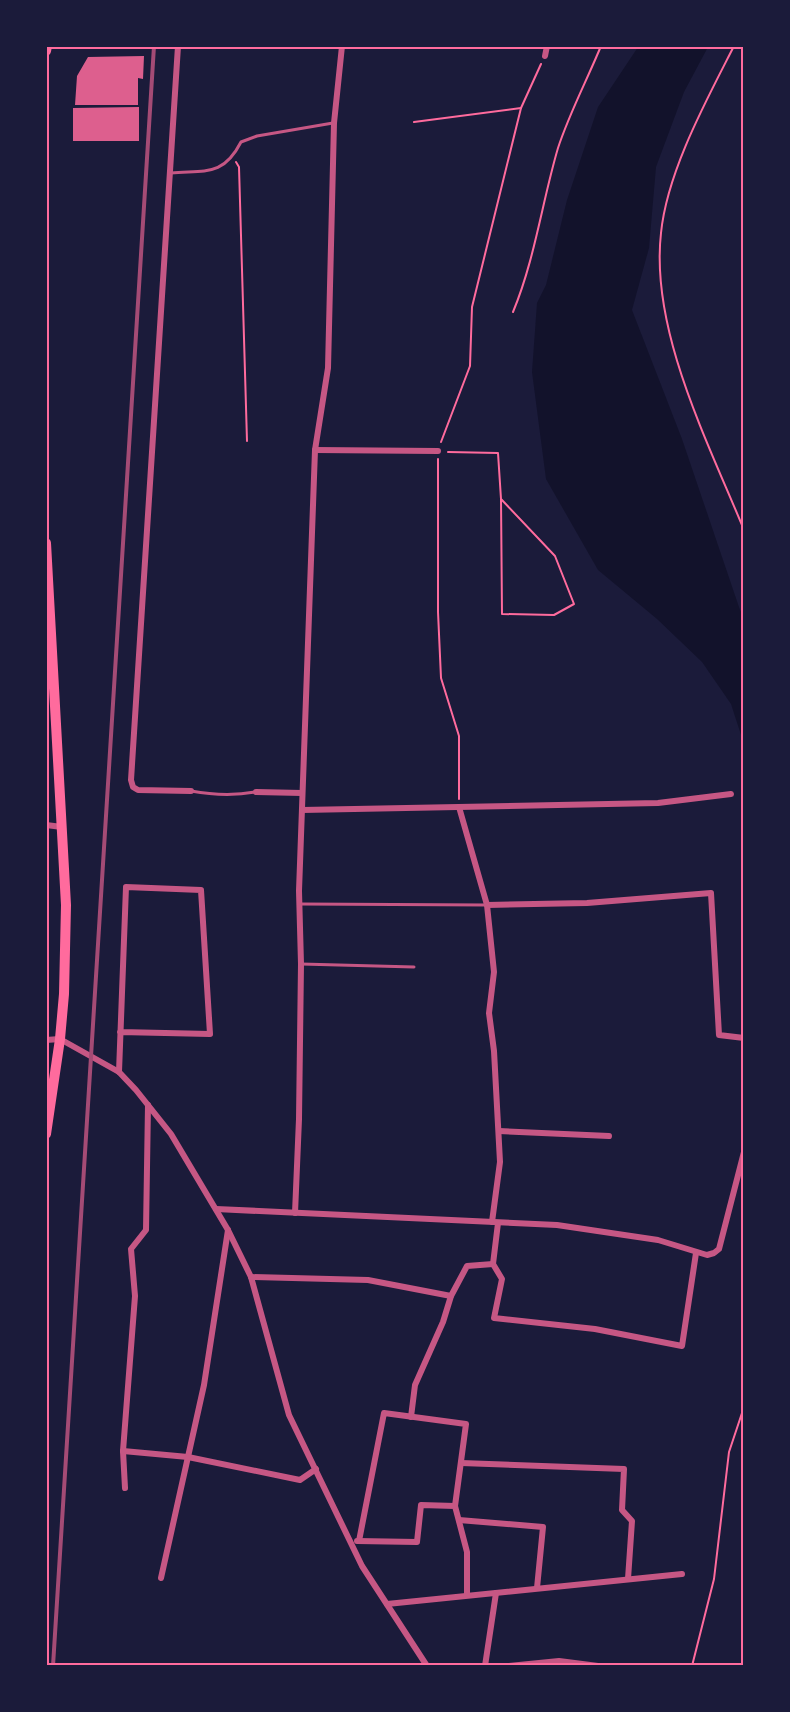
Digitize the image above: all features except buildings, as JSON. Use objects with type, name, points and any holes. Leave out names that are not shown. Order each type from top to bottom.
[{"type":"highway","points":[[46,543],[50,660],[66,905],[64,994],[46,1134]]},
{"type":"street","points":[[178,46],[131,780],[133,787],[138,790],[191,791]]},
{"type":"street","points":[[295,1213],[299,1119],[299,891],[315,450],[328,368],[334,123],[342,46]]},
{"type":"street","points":[[545,56],[547,46]]},
{"type":"street","points":[[315,450],[438,452]]},
{"type":"street","points":[[256,792],[302,793]]},
{"type":"street","points":[[302,810],[658,803],[731,794]]},
{"type":"street","points":[[459,807],[487,905],[494,972],[489,1013],[494,1051],[500,1161],[493,1264],[502,1279],[494,1318],[596,1329],[682,1346],[696,1253]]},
{"type":"street","points":[[46,825],[62,827]]},
{"type":"street","points":[[119,1072],[120,1032],[126,887],[201,890],[210,1034],[120,1032]]},
{"type":"street","points":[[487,905],[587,903],[711,893],[719,1035],[744,1038]]},
{"type":"street","points":[[46,1040],[60,1039],[119,1072],[171,1134],[228,1230],[251,1277],[289,1415],[315,1469],[362,1566],[427,1665]]},
{"type":"street","points":[[125,1488],[123,1451],[135,1296],[130,1249],[146,1230],[148,1104]]},
{"type":"street","points":[[499,1131],[609,1136]]},
{"type":"street","points":[[216,1209],[557,1225],[658,1240],[707,1255],[714,1254],[719,1249],[744,1152]]},
{"type":"street","points":[[161,1578],[204,1385],[228,1230]]},
{"type":"street","points":[[411,1417],[415,1385],[443,1322],[451,1296],[467,1266],[493,1264]]},
{"type":"street","points":[[251,1277],[368,1280],[451,1296]]},
{"type":"street","points":[[359,1541],[384,1413],[466,1424],[455,1506],[467,1552],[467,1595]]},
{"type":"street","points":[[123,1451],[188,1457],[300,1480],[315,1469]]},
{"type":"street","points":[[461,1462],[624,1469],[622,1510],[632,1521],[628,1579]]},
{"type":"street","points":[[350,1540],[417,1542],[421,1505],[455,1506]]},
{"type":"street","points":[[459,1520],[543,1527],[537,1588]]},
{"type":"street","points":[[387,1604],[682,1574]]},
{"type":"street","points":[[485,1665],[496,1593]]},
{"type":"street","points":[[509,1665],[598,1665]]},
{"type":"lane","points":[[171,173],[218,170],[233,157],[241,142],[257,136],[334,123]]},
{"type":"lane","points":[[191,791],[212,795],[256,792]]},
{"type":"lane","points":[[300,904],[487,905]]},
{"type":"lane","points":[[300,964],[414,968]]},
{"type":"path","points":[[513,312],[534,248],[559,147],[601,46]]},
{"type":"path","points":[[734,46],[695,124],[673,183],[661,232],[659,258],[661,286],[673,348],[700,424],[744,530]]},
{"type":"path","points":[[459,807],[459,736],[441,678],[438,612],[438,452],[470,366],[472,307],[521,108],[545,56]]},
{"type":"path","points":[[414,122],[521,108]]},
{"type":"path","points":[[233,157],[239,167],[247,441]]},
{"type":"path","points":[[438,452],[498,453],[501,499],[502,614],[554,615],[574,604],[555,556],[501,499]]},
{"type":"path","points":[[692,1665],[714,1579],[729,1452],[744,1407]]},
{"type":"shaded area","points":[[638,47],[708,47],[684,92],[656,167],[649,248],[632,310],[682,439],[743,615],[743,741],[731,704],[702,662],[657,619],[598,570],[546,479],[532,372],[537,303],[546,285],[567,200],[598,107]]},
{"type":"railway","points":[[53,1666],[154,46]]}]
